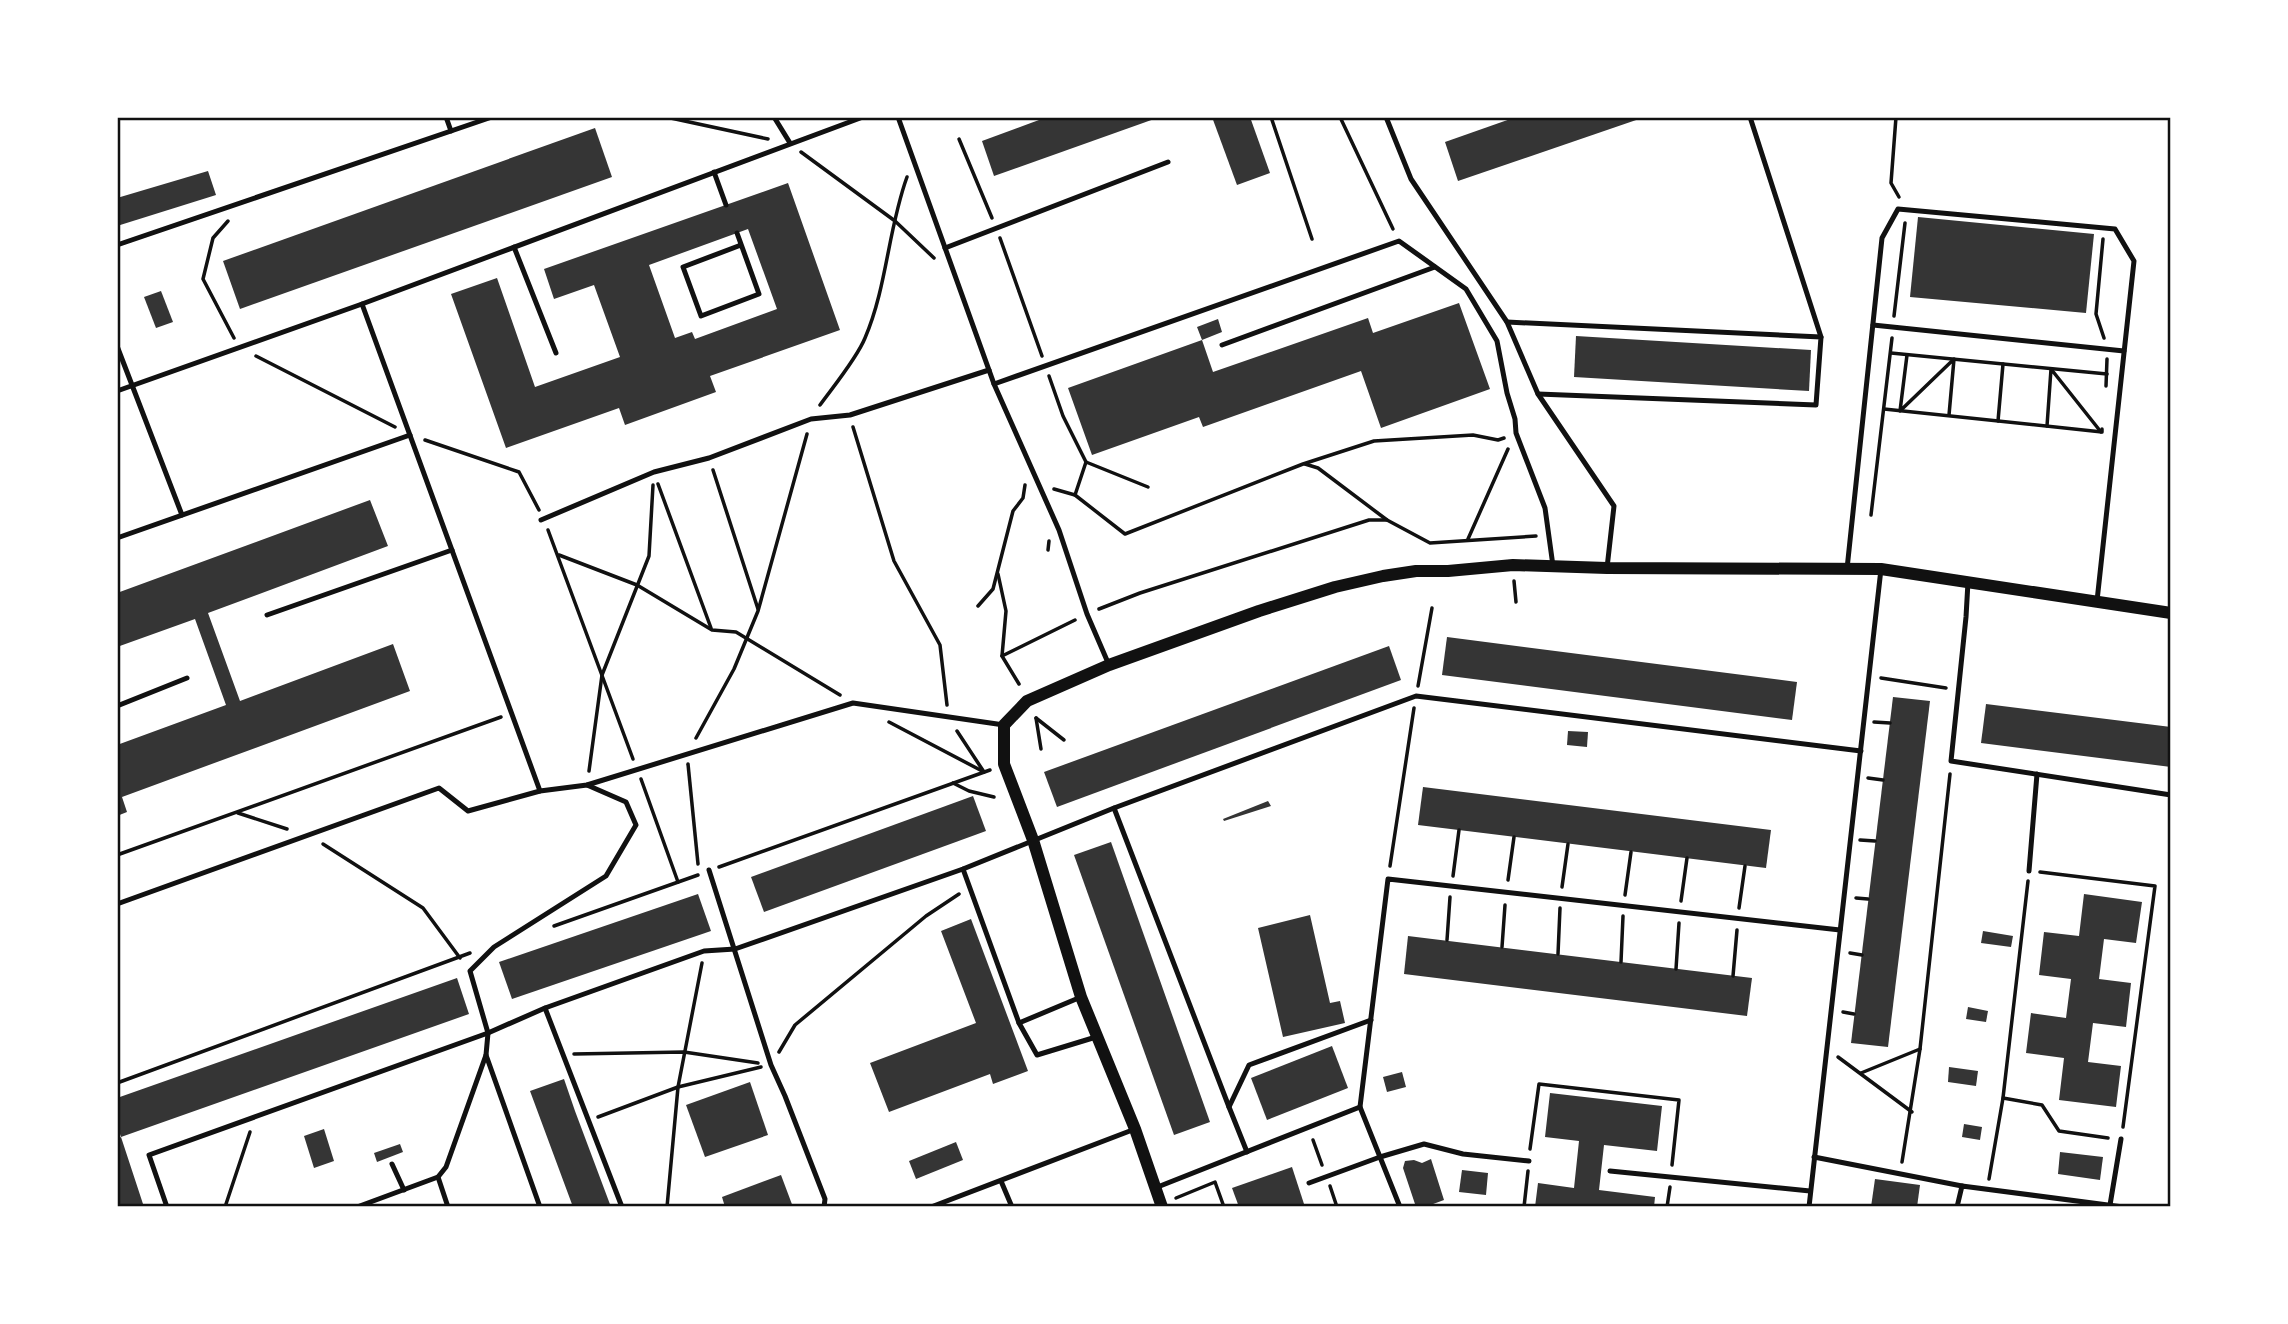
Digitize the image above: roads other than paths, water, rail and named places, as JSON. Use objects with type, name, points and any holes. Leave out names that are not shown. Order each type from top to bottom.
[{"type":"street","points":[[1168,1203],[1155,1188],[1135,1129],[1081,996],[1033,841],[1004,764],[1004,725],[1027,701],[1109,665],[1272,607],[1335,587],[1416,571],[1513,565],[1881,569],[2171,614]]},
{"type":"lane","points":[[446,117],[451,131]]},
{"type":"lane","points":[[117,245],[492,117]]},
{"type":"lane","points":[[774,117],[790,144]]},
{"type":"lane","points":[[117,391],[362,304],[863,117]]},
{"type":"lane","points":[[898,117],[994,384],[1059,530],[1087,614],[1109,665]]},
{"type":"lane","points":[[1386,117],[1411,179],[1507,322],[1538,394],[1614,506],[1607,568]]},
{"type":"lane","points":[[1538,394],[1816,405],[1821,337],[1750,117]]},
{"type":"lane","points":[[945,247],[1168,162]]},
{"type":"lane","points":[[714,172],[726,205]]},
{"type":"lane","points":[[1847,569],[1882,238],[1898,209],[2115,229],[2134,261],[2097,602]]},
{"type":"lane","points":[[737,233],[759,294],[701,316],[683,267],[741,245]]},
{"type":"lane","points":[[994,384],[1399,241],[1466,289],[1497,341],[1507,393],[1516,419],[1516,433],[1545,508],[1553,566]]},
{"type":"lane","points":[[514,247],[556,353]]},
{"type":"lane","points":[[1222,345],[1435,267]]},
{"type":"lane","points":[[362,304],[540,791]]},
{"type":"lane","points":[[1507,322],[1821,337]]},
{"type":"lane","points":[[1873,325],[2124,351]]},
{"type":"lane","points":[[117,346],[182,515]]},
{"type":"lane","points":[[542,520],[654,472],[709,458],[811,419],[850,415],[989,370]]},
{"type":"lane","points":[[117,538],[410,435]]},
{"type":"lane","points":[[267,615],[452,550]]},
{"type":"lane","points":[[1809,1207],[1881,569]]},
{"type":"lane","points":[[1968,582],[1951,761],[2171,795]]},
{"type":"lane","points":[[117,706],[187,678]]},
{"type":"lane","points":[[167,1207],[149,1155],[488,1033],[545,1008],[704,951],[735,949],[963,869],[1114,808],[1416,696],[1861,751]]},
{"type":"lane","points":[[117,904],[439,788],[468,811],[540,791],[587,785],[853,703],[1004,725]]},
{"type":"lane","points":[[2029,871],[2037,774]]},
{"type":"lane","points":[[357,1207],[438,1177],[446,1167],[486,1055],[488,1033],[470,971],[494,947],[606,876],[636,825],[626,802],[587,785]]},
{"type":"lane","points":[[1114,808],[1247,1153]]},
{"type":"lane","points":[[963,869],[1020,1023],[1037,1055],[1097,1037]]},
{"type":"lane","points":[[709,870],[771,1065],[825,1199],[824,1207]]},
{"type":"lane","points":[[1400,1207],[1360,1107],[1388,879],[1840,930]]},
{"type":"lane","points":[[1020,1023],[1081,996]]},
{"type":"lane","points":[[545,1008],[622,1207]]},
{"type":"lane","points":[[1229,1107],[1249,1065],[1371,1020]]},
{"type":"lane","points":[[486,1055],[540,1207]]},
{"type":"lane","points":[[1155,1188],[1360,1107]]},
{"type":"lane","points":[[931,1207],[1135,1129]]},
{"type":"lane","points":[[2110,1205],[2122,1139]]},
{"type":"lane","points":[[1308,1183],[1424,1144],[1463,1154],[1529,1161]]},
{"type":"lane","points":[[1814,1157],[1962,1186],[2123,1207]]},
{"type":"lane","points":[[392,1164],[404,1189]]},
{"type":"lane","points":[[1610,1171],[1810,1191]]},
{"type":"lane","points":[[438,1177],[447,1207]]},
{"type":"lane","points":[[1001,1181],[1012,1207]]},
{"type":"lane","points":[[1957,1207],[1962,1186]]}]
